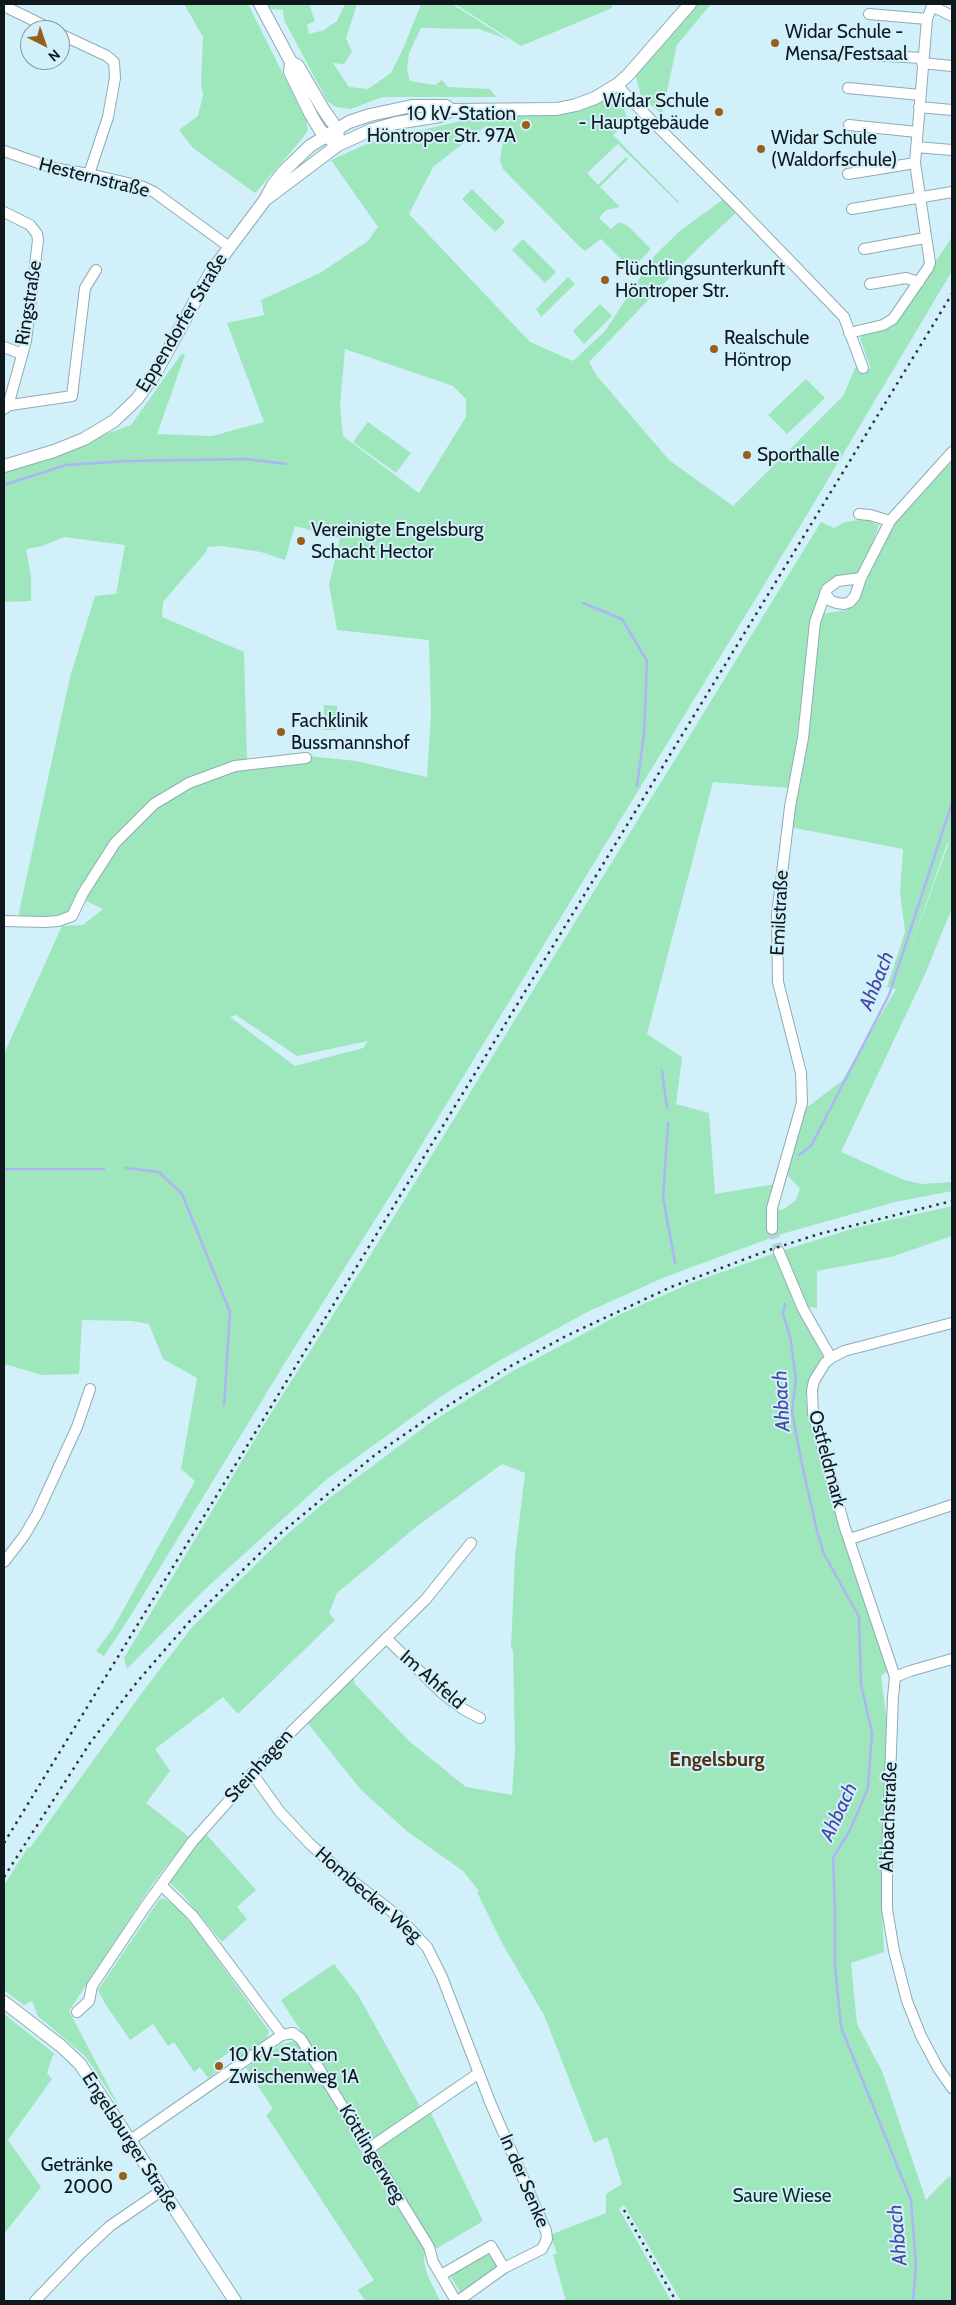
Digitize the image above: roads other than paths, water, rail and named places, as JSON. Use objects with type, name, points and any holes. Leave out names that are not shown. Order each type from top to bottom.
[{"type":"street","points":[[260,4],[291,62],[298,66],[322,109],[337,129],[338,145]]},
{"type":"street","points":[[265,200],[338,145],[371,130],[396,122],[440,116],[451,110],[566,107],[595,98],[618,84],[633,70],[690,4]]},
{"type":"street","points":[[849,333],[888,323],[919,282],[930,263],[915,163],[923,61],[927,19],[932,5],[952,16]]},
{"type":"street","points":[[4,6],[33,20]]},
{"type":"street","points":[[869,14],[927,19]]},
{"type":"street","points":[[70,39],[107,56],[114,62],[115,78],[108,117],[89,174]]},
{"type":"street","points":[[866,54],[952,66]]},
{"type":"street","points":[[291,62],[290,72],[311,115],[325,136],[338,145]]},
{"type":"street","points":[[618,84],[623,92],[696,164],[844,317],[863,368]]},
{"type":"street","points":[[848,88],[920,95]]},
{"type":"street","points":[[265,200],[272,185],[284,171],[310,146],[337,129],[370,115],[412,106],[446,106],[451,110]]},
{"type":"street","points":[[919,107],[952,110]]},
{"type":"street","points":[[310,146],[312,131],[311,115]]},
{"type":"street","points":[[849,124],[917,132]]},
{"type":"street","points":[[916,147],[952,150]]},
{"type":"street","name":"Hesternstraße","points":[[4,151],[53,168],[141,186],[154,192],[228,246]]},
{"type":"street","points":[[848,174],[915,163]]},
{"type":"street","points":[[852,210],[952,192]]},
{"type":"street","name":"Eppendorfer Straße","points":[[4,466],[54,451],[84,439],[100,431],[126,411],[148,385],[208,276],[228,246],[265,200]]},
{"type":"street","name":"Ringstraße","points":[[4,212],[30,225],[37,234],[38,240],[32,307],[22,354],[5,407]]},
{"type":"street","points":[[864,249],[925,238]]},
{"type":"street","points":[[5,407],[72,396],[85,288],[96,270]]},
{"type":"street","points":[[870,284],[906,278],[919,282]]},
{"type":"street","points":[[4,347],[22,354]]},
{"type":"street","points":[[861,578],[838,581],[831,585],[825,593],[830,600],[836,603],[844,604],[850,602],[855,596],[861,578],[890,521],[952,452]]},
{"type":"street","points":[[859,514],[890,521]]},
{"type":"street","name":"Emilstraße","points":[[772,1229],[772,1208],[802,1103],[801,1074],[778,982],[777,914],[790,808],[806,717],[815,622],[825,593]]},
{"type":"street","points":[[4,921],[58,921],[72,916],[83,893],[115,843],[154,804],[189,783],[235,766],[306,758]]},
{"type":"street","points":[[779,1252],[803,1309],[831,1358],[844,1351],[952,1323]]},
{"type":"street","name":"Ostfeldmark","points":[[831,1358],[825,1363],[814,1381],[812,1390],[813,1412],[850,1540]]},
{"type":"street","points":[[4,1562],[24,1536],[37,1514],[77,1427],[90,1389]]},
{"type":"street","points":[[850,1540],[952,1504]]},
{"type":"street","name":"Ahbachstraße","points":[[850,1540],[895,1677],[892,1697],[888,1807],[887,1910],[894,1950],[914,2019],[929,2052],[952,2088]]},
{"type":"street","name":"Steinhagen","points":[[77,2012],[89,2001],[92,1986],[161,1884],[192,1842],[252,1773],[314,1708],[426,1599],[471,1543]]},
{"type":"street","name":"Im Ahfeld","points":[[386,1638],[442,1693],[463,1709],[480,1718]]},
{"type":"street","points":[[895,1677],[952,1659]]},
{"type":"street","name":"Hombecker Weg","points":[[252,1773],[280,1812],[309,1843],[421,1938],[433,1957],[442,1977],[479,2073]]},
{"type":"street","points":[[129,2141],[282,2035],[193,1916],[161,1884]]},
{"type":"street","name":"Engelsburger Straße","points":[[4,2002],[61,2046],[80,2064],[235,2301]]},
{"type":"street","name":"Köttlingerweg","points":[[282,2035],[293,2033],[301,2039],[429,2247],[441,2275],[457,2301]]},
{"type":"street","points":[[368,2149],[479,2073]]},
{"type":"street","name":"In der Senke","points":[[457,2301],[504,2268],[542,2249],[547,2240],[546,2231],[479,2073]]},
{"type":"street","points":[[35,2301],[81,2252],[110,2226],[161,2190]]},
{"type":"street","points":[[441,2275],[491,2246],[504,2268]]},
{"type":"waterway","points":[[4,485],[66,465],[127,461],[246,459],[286,464]]},
{"type":"waterway","points":[[583,603],[622,619],[647,661],[644,734],[637,786]]},
{"type":"waterway","name":"Ahbach","points":[[799,1155],[811,1146],[889,995],[952,803]]},
{"type":"waterway","points":[[662,1070],[667,1108]]},
{"type":"waterway","points":[[668,1123],[663,1197],[675,1263]]},
{"type":"waterway","points":[[126,1168],[159,1172],[182,1194],[230,1312],[224,1405]]},
{"type":"waterway","points":[[4,1169],[104,1169]]},
{"type":"waterway","name":"Ahbach","points":[[785,1304],[783,1313],[791,1341],[796,1380],[792,1411],[801,1460],[824,1554],[859,1617],[861,1684],[872,1733],[868,1788],[850,1830],[833,1858],[835,1966],[841,2027],[911,2200],[916,2265],[913,2301]]},
{"type":"tunnel","points":[[772,1229],[779,1252]]},
{"type":"railway","points":[[4,1843],[952,294]]},
{"type":"railway","points":[[4,1877],[90,1743],[137,1682],[189,1622],[281,1533],[376,1454],[509,1367],[566,1336],[671,1287],[769,1250],[819,1234],[952,1201]]},
{"type":"railway","points":[[624,2210],[676,2301]]},
{"type":"place","name":"Widar Schule - Mensa/Festsaal","points":[[775,43]]},
{"type":"place","name":"Widar Schule - Hauptgebäude","points":[[719,112]]},
{"type":"place","name":"10 kV-Station Höntroper Str. 97A","points":[[526,125]]},
{"type":"place","name":"Widar Schule (Waldorfschule)","points":[[761,149]]},
{"type":"place","name":"Flüchtlingsunterkunft Höntroper Str.","points":[[605,280]]},
{"type":"place","name":"Realschule Höntrop","points":[[714,349]]},
{"type":"place","name":"Sporthalle","points":[[747,455]]},
{"type":"place","name":"Vereinigte Engelsburg Schacht Hector","points":[[301,541]]},
{"type":"place","name":"Fachklinik Bussmannshof","points":[[281,732]]},
{"type":"place","name":"10 kV-Station Zwischenweg 1A","points":[[219,2066]]},
{"type":"place","name":"Getränke 2000","points":[[123,2176]]},
{"type":"district","name":"Engelsburg","points":[[717,1760]]},
{"type":"park label","name":"Saure Wiese","points":[[782,2196]]}]
